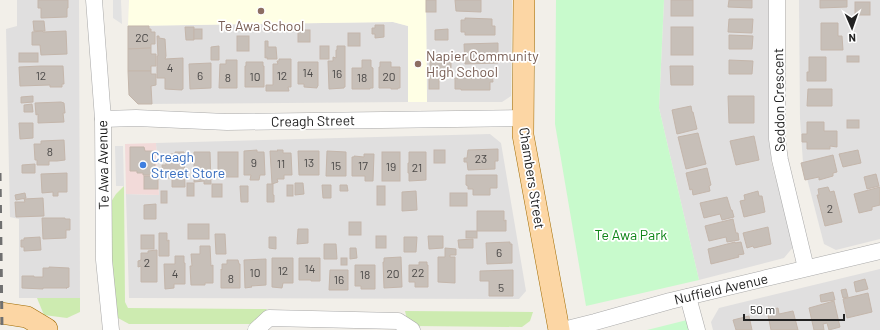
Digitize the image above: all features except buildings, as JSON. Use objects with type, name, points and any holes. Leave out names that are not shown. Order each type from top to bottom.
[{"type":"main road","name":"Chambers Street","points":[[524,0],[523,135],[559,330]]},
{"type":"main road","points":[[0,313],[27,318],[47,330]]},
{"type":"main road","points":[[0,328],[22,330]]},
{"type":"main road","points":[[32,330],[50,330]]},
{"type":"street","name":"Te Awa Avenue","points":[[94,0],[103,119],[104,260],[111,330]]},
{"type":"street","name":"Seddon Crescent","points":[[777,0],[777,139],[780,160],[806,268]]},
{"type":"street","name":"Creagh Street","points":[[103,119],[136,118],[227,122],[523,118]]},
{"type":"street","name":"Nuffield Avenue","points":[[563,330],[688,297],[880,251]]},
{"type":"street","points":[[688,297],[697,330]]},
{"type":"street","points":[[256,330],[269,318],[398,321],[412,330]]},
{"type":"shaded area","points":[[17,0],[79,0],[80,298],[19,298],[19,219],[10,217],[6,29],[17,26]]},
{"type":"shaded area","points":[[113,0],[121,0],[122,24],[113,18]]},
{"type":"shaded area","name":"Te Awa School","points":[[129,0],[426,0],[427,102],[408,102],[408,26],[393,22],[128,26]]},
{"type":"shaded area","points":[[426,0],[512,0],[511,96],[502,102],[427,102]]},
{"type":"shaded area","points":[[664,0],[769,0],[771,161],[794,246],[784,258],[699,280],[659,108]]},
{"type":"shaded area","points":[[799,0],[880,0],[880,239],[836,250],[824,244],[803,163],[800,118]]},
{"type":"shaded area","points":[[393,22],[408,26],[408,102],[138,104],[129,95],[128,26]]},
{"type":"shaded area","points":[[490,134],[501,143],[526,291],[519,299],[129,298],[126,194],[159,195],[156,143]]},
{"type":"shaded area","points":[[156,143],[159,195],[126,194],[125,144]]},
{"type":"shaded area","points":[[115,146],[123,146],[124,186],[116,186]]},
{"type":"shaded area","points":[[880,269],[880,330],[713,330],[711,322],[719,308]]},
{"type":"green space","name":"Te Awa Park","points":[[556,0],[664,0],[659,108],[699,280],[586,306],[555,124]]},
{"type":"green space","points":[[124,186],[125,302],[128,308],[267,309],[254,324],[129,324],[118,318],[112,307],[109,205],[116,194]]},
{"type":"green space","points":[[37,298],[80,298],[80,312],[67,318],[44,315]]},
{"type":"green space","points":[[405,311],[533,312],[530,321],[522,327],[415,326],[407,319]]},
{"type":"green space","points":[[687,320],[690,330],[647,330]]},
{"type":"railway","points":[[0,173],[2,330]]},
{"type":"place","name":"Te Awa School","points":[[261,11]]},
{"type":"place","name":"Napier Community High School","points":[[418,64]]},
{"type":"place","name":"Creagh Street Store","points":[[143,165]]}]
